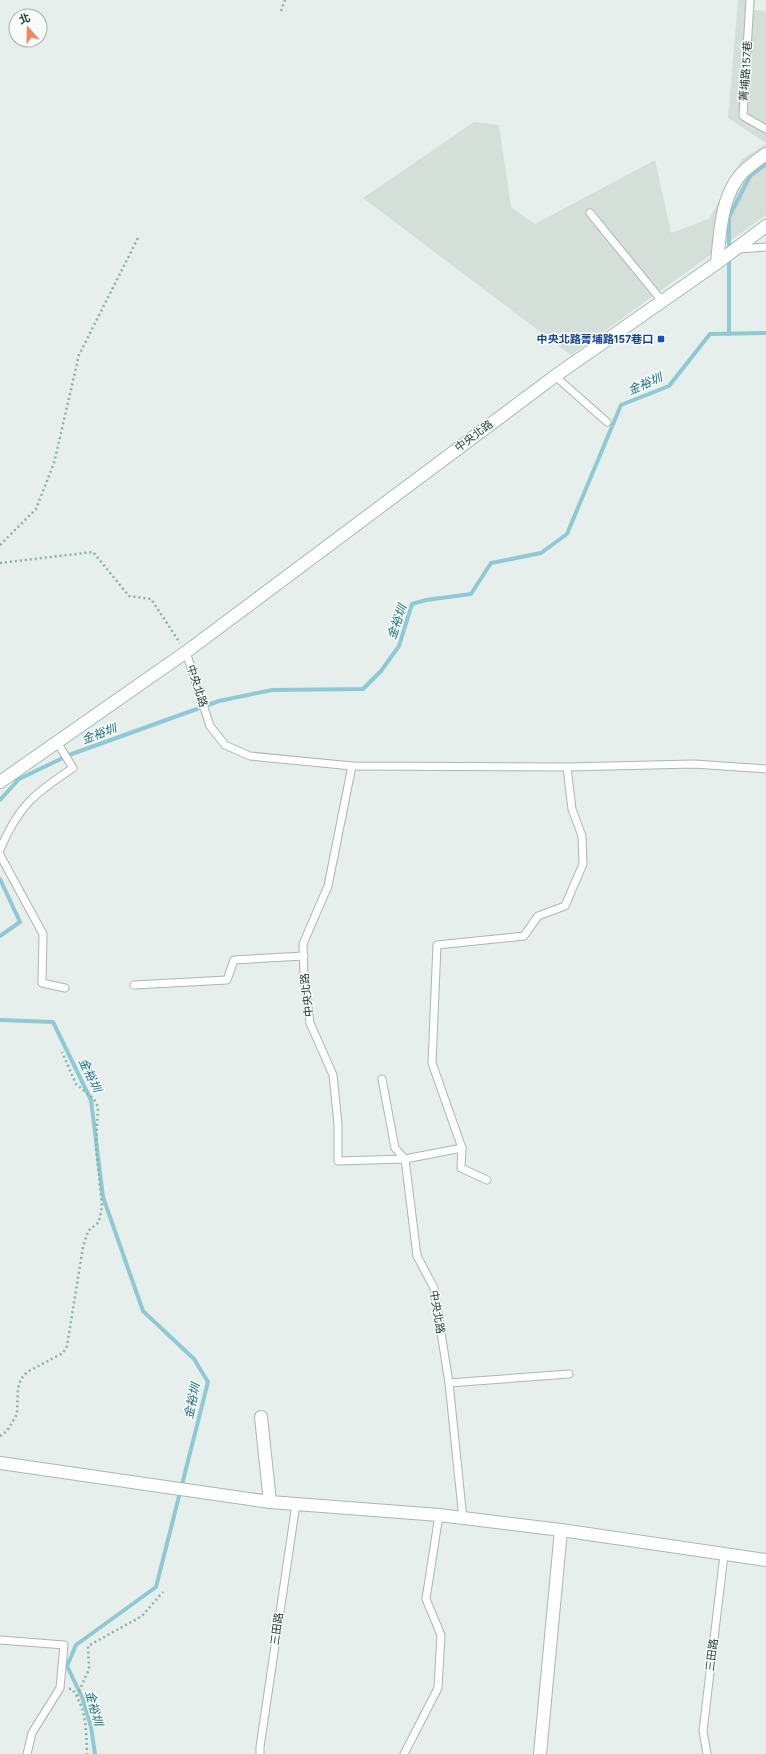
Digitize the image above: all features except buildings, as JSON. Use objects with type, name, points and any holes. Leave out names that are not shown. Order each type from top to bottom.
[{"type":"street","points":[[717,263],[720,227],[727,197],[743,172],[766,154]]},
{"type":"street","name":"中央北路","points":[[0,782],[186,652],[554,376],[717,263],[766,226]]},
{"type":"street","points":[[261,1417],[270,1502]]},
{"type":"street","points":[[0,1463],[270,1502],[439,1515],[561,1530],[766,1560]]},
{"type":"street","points":[[540,1754],[561,1530]]},
{"type":"lane","name":"菁埔路157巷","points":[[750,0],[743,116],[766,129]]},
{"type":"lane","points":[[590,213],[662,301]]},
{"type":"lane","points":[[736,249],[766,247]]},
{"type":"lane","points":[[554,376],[607,422]]},
{"type":"lane","name":"中央北路","points":[[186,652],[210,726],[225,745],[250,756],[352,766],[328,886],[303,944],[304,976],[310,1023],[333,1075],[338,1124],[338,1161],[405,1159],[417,1256],[434,1288],[449,1383],[463,1519]]},
{"type":"lane","points":[[0,850],[8,830],[23,807],[44,787],[73,768],[57,742]]},
{"type":"lane","points":[[352,766],[567,767],[694,764],[766,769]]},
{"type":"lane","points":[[487,1180],[461,1168],[462,1148],[432,1063],[437,945],[524,936],[538,916],[565,906],[583,864],[582,836],[572,809],[567,767]]},
{"type":"lane","points":[[0,855],[43,934],[42,983],[65,988]]},
{"type":"lane","points":[[134,985],[227,980],[234,960],[304,956]]},
{"type":"lane","points":[[382,1079],[395,1148],[405,1159],[462,1148]]},
{"type":"lane","points":[[449,1383],[569,1374]]},
{"type":"lane","name":"三田路","points":[[260,1754],[296,1504]]},
{"type":"lane","points":[[404,1754],[438,1688],[441,1635],[426,1600],[439,1515]]},
{"type":"lane","name":"三田路","points":[[707,1754],[703,1731],[724,1555]]},
{"type":"lane","points":[[0,1640],[64,1645],[60,1688],[32,1733],[28,1754]]},
{"type":"path","points":[[281,11],[285,0]]},
{"type":"path","points":[[0,545],[36,509],[54,463],[78,355],[138,238]]},
{"type":"path","points":[[0,563],[93,552],[129,596],[151,599],[186,652]]},
{"type":"path","points":[[0,1436],[7,1431],[17,1414],[18,1388],[21,1379],[27,1372],[64,1353],[67,1346],[82,1247],[88,1231],[99,1222],[102,1206],[96,1148],[98,1107],[94,1099],[76,1084],[62,1052]]},
{"type":"path","points":[[77,1696],[88,1669],[88,1646],[142,1616],[163,1592]]},
{"type":"path","points":[[60,1688],[72,1689],[77,1696],[86,1721],[87,1754]]},
{"type":"shaded area","points":[[738,0],[755,0],[754,10],[766,11],[766,143],[728,118]]},
{"type":"shaded area","points":[[474,122],[499,125],[511,207],[535,224],[655,160],[671,233],[709,219],[742,159],[766,144],[766,215],[571,355],[363,198]]},
{"type":"waterway","points":[[729,250],[729,217],[750,176],[766,164]]},
{"type":"waterway","points":[[729,257],[729,334]]},
{"type":"waterway","name":"金裕圳","points":[[0,800],[19,779],[69,755],[219,701],[272,690],[363,689],[381,671],[399,646],[412,604],[426,600],[471,594],[491,563],[541,553],[567,534],[621,405],[669,386],[710,334],[766,333]]},
{"type":"waterway","name":"金裕圳","points":[[0,879],[20,922],[0,936]]},
{"type":"waterway","name":"金裕圳","points":[[0,1020],[53,1022],[91,1100],[103,1197],[143,1311],[194,1359],[208,1382],[156,1587],[76,1645],[67,1666],[82,1697],[91,1727],[95,1754]]},
{"type":"place","name":"中央北路菁埔路157巷口","points":[[661,339]]}]
